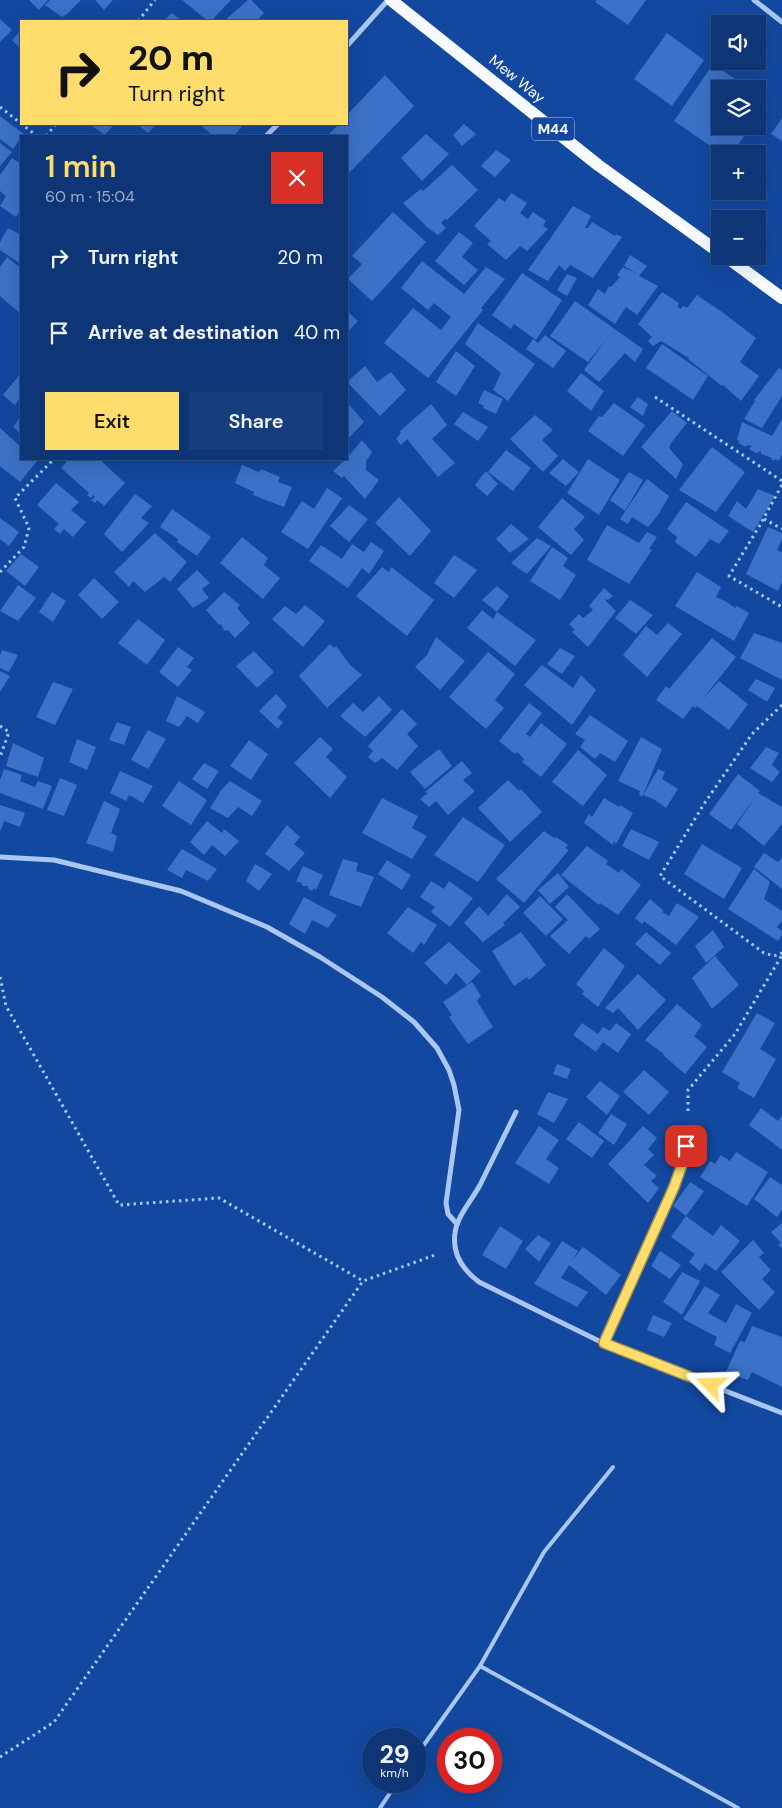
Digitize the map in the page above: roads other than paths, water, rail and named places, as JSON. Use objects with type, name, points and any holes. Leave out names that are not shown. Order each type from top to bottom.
[{"type":"main road","name":"Mew Way","points":[[389,0],[598,165],[711,247]]},
{"type":"main road","points":[[737,265],[782,298]]},
{"type":"street","points":[[348,45],[389,0]]},
{"type":"street","points":[[754,0],[782,22]]},
{"type":"street","points":[[267,135],[277,125]]},
{"type":"street","points":[[0,857],[54,860],[181,891],[274,931],[320,957],[382,997],[414,1022],[437,1048],[449,1070],[454,1085],[459,1110],[446,1203],[448,1214],[457,1224]]},
{"type":"street","points":[[516,1112],[457,1224],[455,1247],[462,1267],[469,1275],[479,1282],[604,1343],[782,1413]]},
{"type":"street","points":[[604,1343],[674,1187],[684,1159],[688,1134]]},
{"type":"lane","points":[[427,1741],[480,1666],[544,1552],[613,1467]]},
{"type":"lane","points":[[480,1666],[738,1808]]},
{"type":"lane","points":[[380,1808],[390,1793]]}]
